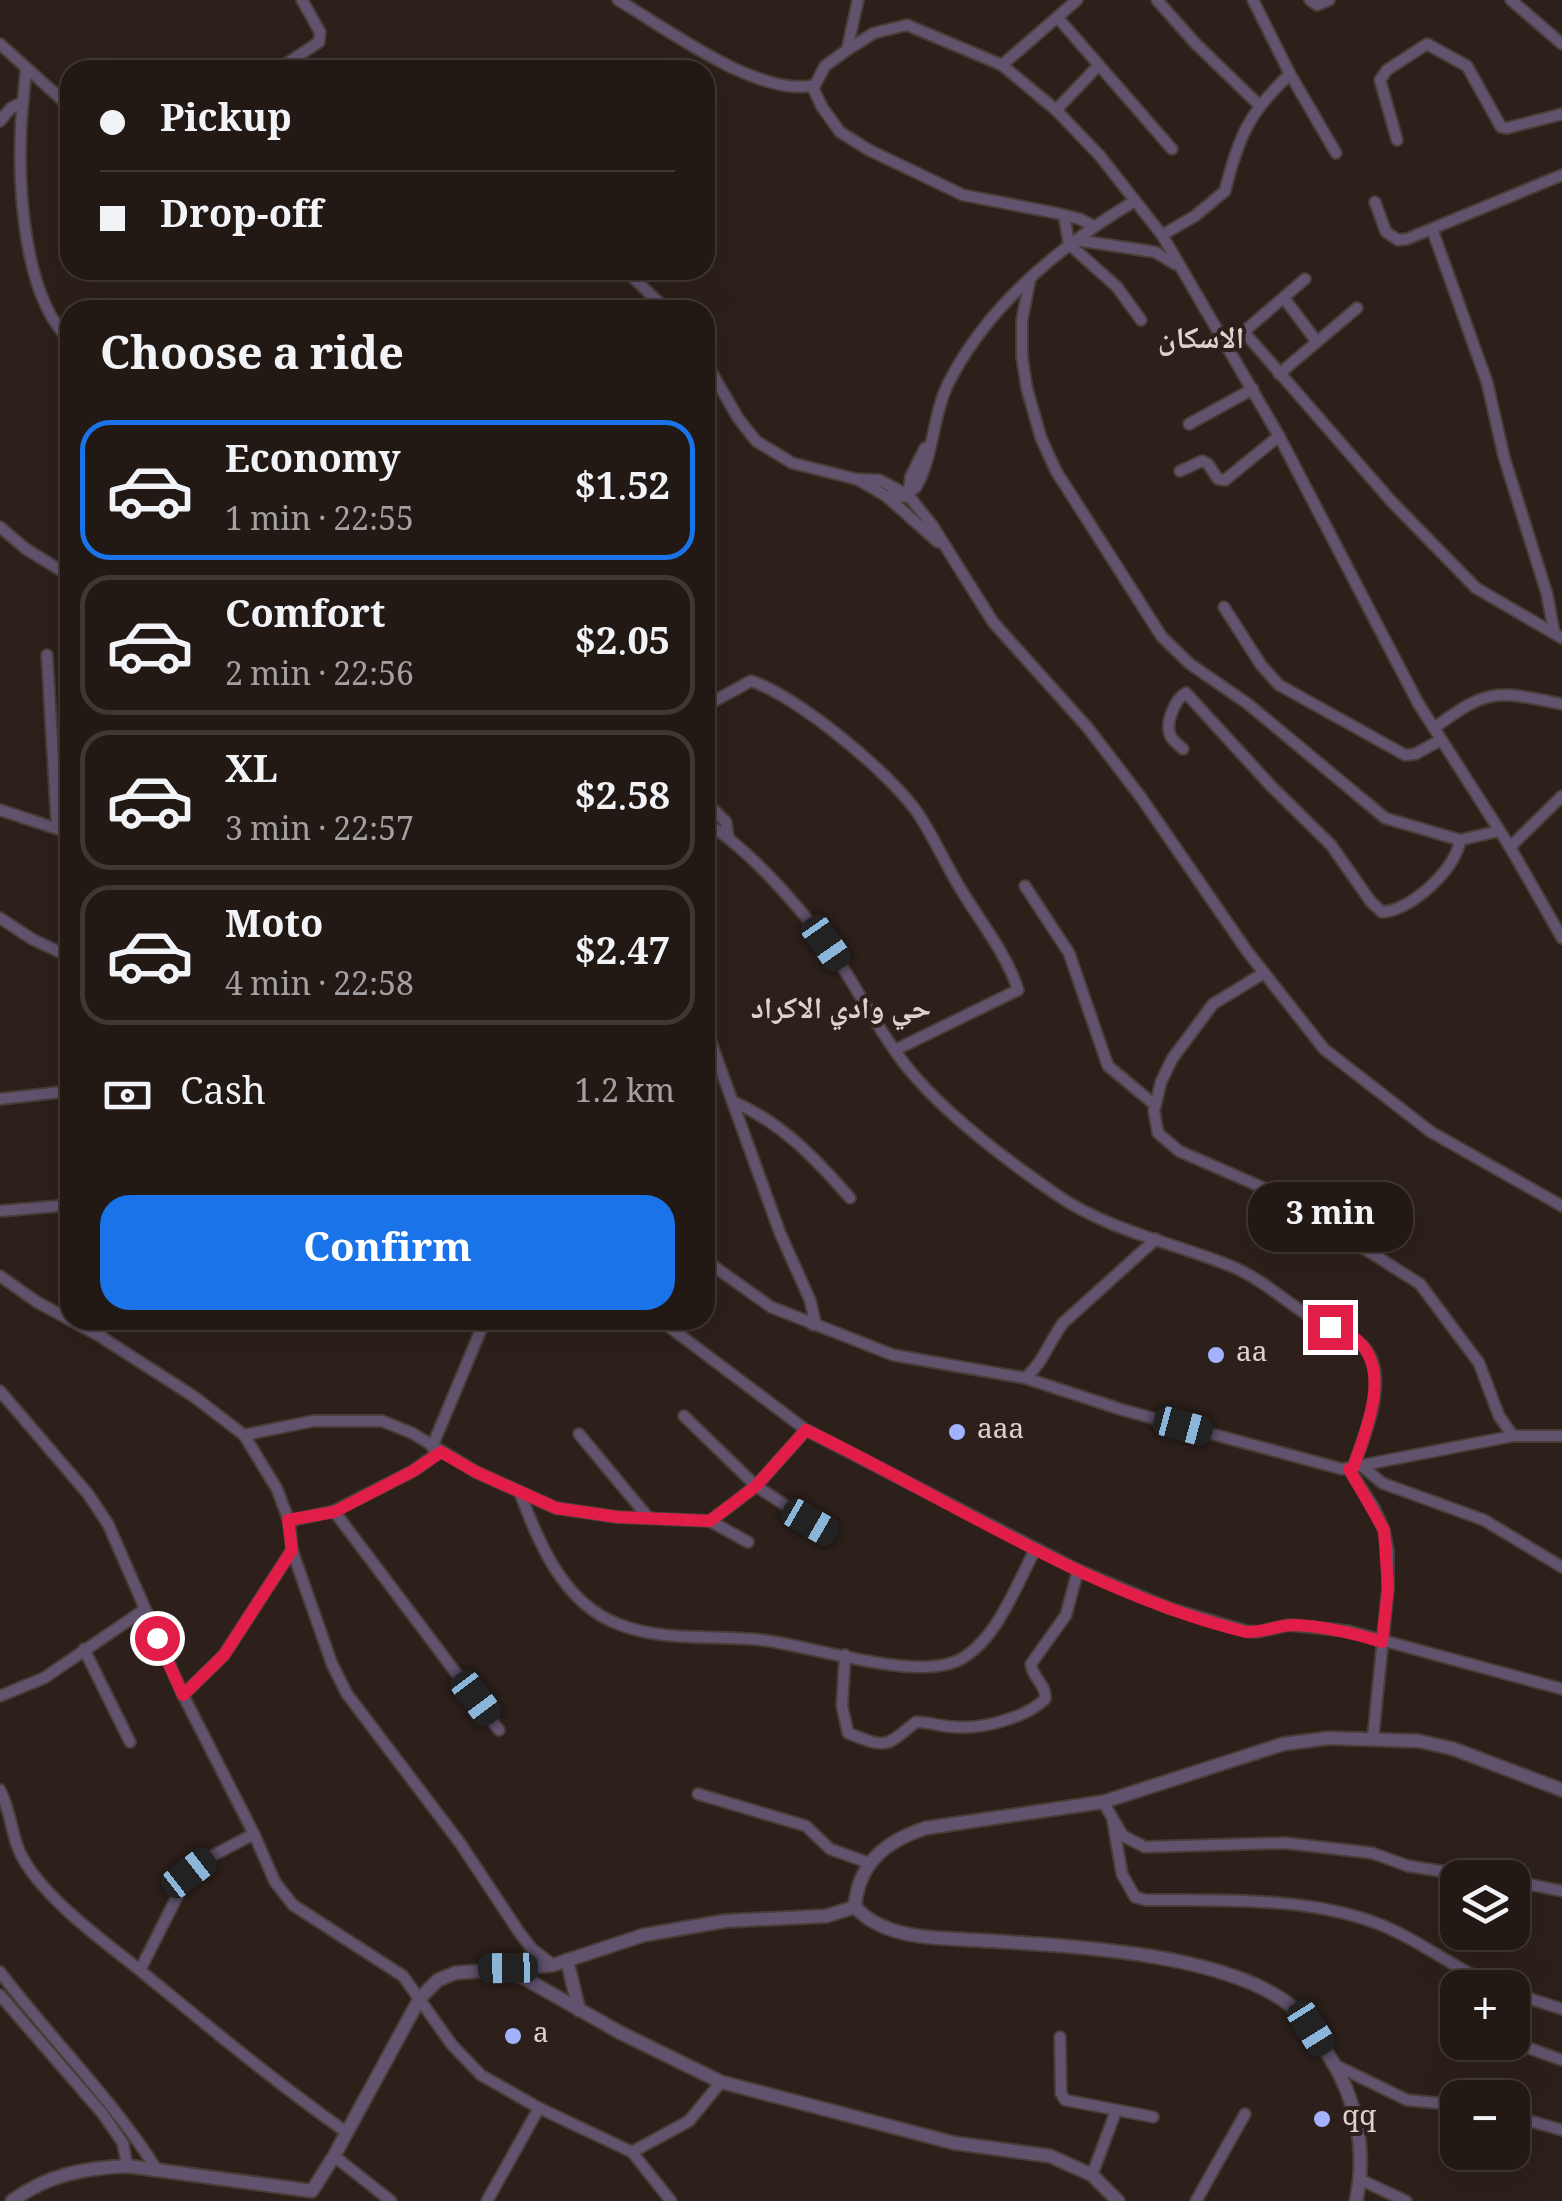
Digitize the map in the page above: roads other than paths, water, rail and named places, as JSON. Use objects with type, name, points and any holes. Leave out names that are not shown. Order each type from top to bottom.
[{"type":"street","points":[[292,60],[319,42],[320,32],[302,0]]},
{"type":"street","points":[[618,0],[721,60],[759,78],[793,88],[812,86],[826,66],[874,34],[906,25],[1002,65],[1056,110],[1100,156],[1162,235],[1279,436],[1434,728],[1562,938]]},
{"type":"street","points":[[848,50],[858,0]]},
{"type":"street","points":[[1002,65],[1078,0]]},
{"type":"street","points":[[1157,0],[1258,104]]},
{"type":"street","points":[[1253,0],[1336,153]]},
{"type":"street","points":[[1310,0],[1317,5],[1329,0]]},
{"type":"street","points":[[1511,0],[1562,44]]},
{"type":"street","points":[[1058,18],[1172,150]]},
{"type":"street","points":[[0,44],[60,98]]},
{"type":"street","points":[[1397,140],[1380,80],[1387,70],[1427,44],[1467,66],[1502,127],[1562,114]]},
{"type":"street","points":[[1056,110],[1098,66]]},
{"type":"street","points":[[26,69],[19,139],[29,252],[39,294],[60,329]]},
{"type":"street","points":[[1162,235],[1195,216],[1225,191],[1237,145],[1258,104],[1290,74]]},
{"type":"street","points":[[812,86],[840,132],[869,150],[963,195],[1064,215],[1093,226]]},
{"type":"street","points":[[0,120],[10,108],[23,102]]},
{"type":"street","points":[[1375,202],[1390,236],[1407,239],[1562,175]]},
{"type":"street","points":[[912,517],[908,496],[920,481],[942,399],[960,363],[998,312],[1030,279],[1093,226],[1133,202]]},
{"type":"street","points":[[1064,215],[1072,242],[1117,287],[1141,320]]},
{"type":"street","points":[[1432,230],[1487,382],[1504,457],[1558,635]]},
{"type":"street","points":[[1072,242],[1154,252],[1179,266]]},
{"type":"street","points":[[1030,279],[1022,320],[1022,357],[1041,438],[1056,470],[1162,637],[1190,664],[1266,718],[1374,811],[1396,822],[1460,840],[1500,831]]},
{"type":"street","points":[[1226,347],[1305,279]]},
{"type":"street","points":[[635,280],[656,300]]},
{"type":"street","points":[[1284,298],[1317,342]]},
{"type":"street","points":[[1279,374],[1357,308]]},
{"type":"street","points":[[1244,332],[1392,502],[1476,588],[1558,635]]},
{"type":"street","points":[[715,378],[756,441],[792,462],[879,480],[908,496],[932,525],[993,622],[1073,710],[1140,796],[1264,974],[1324,1048],[1406,1114],[1464,1152],[1562,1206]]},
{"type":"street","points":[[1189,424],[1253,389]]},
{"type":"street","points":[[1180,471],[1202,461],[1218,480],[1225,480],[1279,436]]},
{"type":"street","points":[[856,478],[886,496],[946,550]]},
{"type":"street","points":[[886,496],[908,496]]},
{"type":"street","points":[[0,527],[60,570]]},
{"type":"street","points":[[1224,606],[1271,678],[1298,698],[1404,755],[1415,754],[1441,740]]},
{"type":"street","points":[[47,655],[57,827]]},
{"type":"street","points":[[715,701],[751,681],[835,733],[888,780],[918,814],[990,934],[1018,990],[895,1050]]},
{"type":"street","points":[[1182,749],[1171,737],[1169,728],[1176,702],[1186,693],[1331,846],[1370,902],[1382,912],[1405,904],[1444,874],[1453,863],[1460,840]]},
{"type":"street","points":[[1434,728],[1486,695],[1562,704]]},
{"type":"street","points":[[1510,847],[1562,796]]},
{"type":"street","points":[[0,810],[60,828]]},
{"type":"street","points":[[715,811],[726,822],[728,836]]},
{"type":"street","points":[[715,828],[728,836],[826,943],[895,1050],[943,1104],[1042,1185],[1088,1214],[1235,1268],[1359,1342],[1371,1359],[1374,1389],[1355,1468],[1384,1530],[1388,1588],[1373,1738]]},
{"type":"street","points":[[1025,886],[1074,964],[1098,1046],[1108,1066],[1156,1105]]},
{"type":"street","points":[[0,918],[60,952]]},
{"type":"street","points":[[1264,974],[1208,1008],[1166,1068],[1154,1124],[1169,1145],[1280,1195],[1420,1284],[1480,1363],[1500,1416],[1513,1436]]},
{"type":"street","points":[[715,1054],[792,1263],[810,1300],[813,1324]]},
{"type":"street","points":[[0,1100],[60,1093]]},
{"type":"street","points":[[732,1101],[789,1135],[850,1198]]},
{"type":"street","points":[[0,1211],[60,1205]]},
{"type":"street","points":[[1025,1378],[1038,1367],[1051,1339],[1064,1324],[1156,1239]]},
{"type":"street","points":[[715,1267],[770,1307],[893,1354],[1025,1378],[1122,1410],[1355,1468],[1382,1483],[1484,1520],[1562,1567]]},
{"type":"street","points":[[0,1276],[60,1314]]},
{"type":"street","points":[[89,1330],[193,1396],[244,1435],[277,1489],[288,1520],[292,1550],[332,1664],[347,1694],[460,1843],[518,1932],[552,1964]]},
{"type":"street","points":[[98,1335],[101,1330]]},
{"type":"street","points":[[288,1520],[334,1512],[413,1471],[437,1449],[481,1330]]},
{"type":"street","points":[[673,1330],[806,1430],[1034,1550],[1169,1608],[1246,1632],[1289,1625],[1348,1632],[1562,1689]]},
{"type":"street","points":[[0,1391],[88,1494],[108,1524],[183,1695],[254,1834],[274,1882],[294,1905],[403,1976],[452,2045],[481,2076],[632,2152],[671,2201]]},
{"type":"street","points":[[684,1416],[756,1486],[830,1534]]},
{"type":"street","points":[[244,1435],[313,1422],[382,1422],[396,1425],[520,1493],[556,1508],[617,1517],[710,1521],[748,1542]]},
{"type":"street","points":[[710,1521],[756,1486],[806,1430]]},
{"type":"street","points":[[579,1434],[647,1516]]},
{"type":"street","points":[[1355,1468],[1513,1436],[1562,1436]]},
{"type":"street","points":[[520,1493],[540,1547],[570,1588],[618,1624],[670,1636],[767,1640],[902,1666],[943,1666],[960,1660],[988,1633],[1034,1550]]},
{"type":"street","points":[[334,1512],[499,1730]]},
{"type":"street","points":[[183,1695],[224,1655],[292,1550]]},
{"type":"street","points":[[844,1656],[842,1706],[848,1733],[874,1744],[900,1738],[916,1722],[958,1728],[1033,1708],[1045,1699],[1032,1664],[1066,1615],[1078,1570]]},
{"type":"street","points":[[0,1696],[32,1685],[144,1610]]},
{"type":"street","points":[[84,1649],[130,1742]]},
{"type":"street","points":[[1356,2201],[1362,2150],[1357,2122],[1335,2065],[1290,2005],[1258,1984],[1210,1967],[1059,1946],[902,1932],[866,1920],[854,1907],[856,1887],[869,1863],[898,1837],[926,1828],[1103,1802],[1283,1744],[1329,1738],[1418,1741],[1454,1750],[1562,1790]]},
{"type":"street","points":[[0,1790],[12,1816],[17,1845],[29,1868],[64,1905],[266,2075],[346,2132]]},
{"type":"street","points":[[698,1794],[806,1826],[830,1849],[869,1863]]},
{"type":"street","points":[[1103,1802],[1123,1836],[1144,1847],[1284,1842],[1372,1853],[1408,1866],[1440,1871]]},
{"type":"street","points":[[1113,1822],[1122,1874],[1135,1897],[1283,1904],[1356,1916],[1464,1970]]},
{"type":"street","points":[[140,1970],[189,1873],[208,1858],[254,1834]]},
{"type":"street","points":[[1530,1885],[1562,1891]]},
{"type":"street","points":[[12,2201],[50,2178],[97,2167],[127,2166],[310,2196],[420,1998],[438,1980],[455,1974],[552,1964],[644,1935],[725,1921],[826,1916],[854,1907]]},
{"type":"street","points":[[567,1960],[579,2010]]},
{"type":"street","points":[[508,1968],[579,2010],[721,2082],[954,2143],[1050,2156],[1092,2175],[1118,2201]]},
{"type":"street","points":[[0,1972],[129,2128],[157,2170]]},
{"type":"street","points":[[0,1995],[102,2114],[122,2144],[127,2166]]},
{"type":"street","points":[[1530,1999],[1562,2009]]},
{"type":"street","points":[[1060,2037],[1060,2093],[1074,2103],[1153,2116]]},
{"type":"street","points":[[1530,2048],[1562,2060]]},
{"type":"street","points":[[1335,2065],[1393,2095],[1440,2102]]},
{"type":"street","points":[[632,2152],[690,2121],[721,2082]]},
{"type":"street","points":[[486,2201],[539,2108]]},
{"type":"street","points":[[1092,2175],[1116,2112]]},
{"type":"street","points":[[1196,2201],[1245,2114]]},
{"type":"street","points":[[1530,2121],[1562,2130]]},
{"type":"street","points":[[334,2156],[390,2201]]},
{"type":"street","points":[[1361,2180],[1406,2201]]},
{"type":"place","name":"aa","points":[[1216,1355]]},
{"type":"place","name":"aaa","points":[[957,1432]]},
{"type":"place","name":"a","points":[[513,2036]]},
{"type":"place","name":"qq","points":[[1322,2119]]},
{"type":"district","name":"الاسكان","points":[[1201,341]]},
{"type":"district","name":"حي وادي الاكراد","points":[[841,1011]]}]
